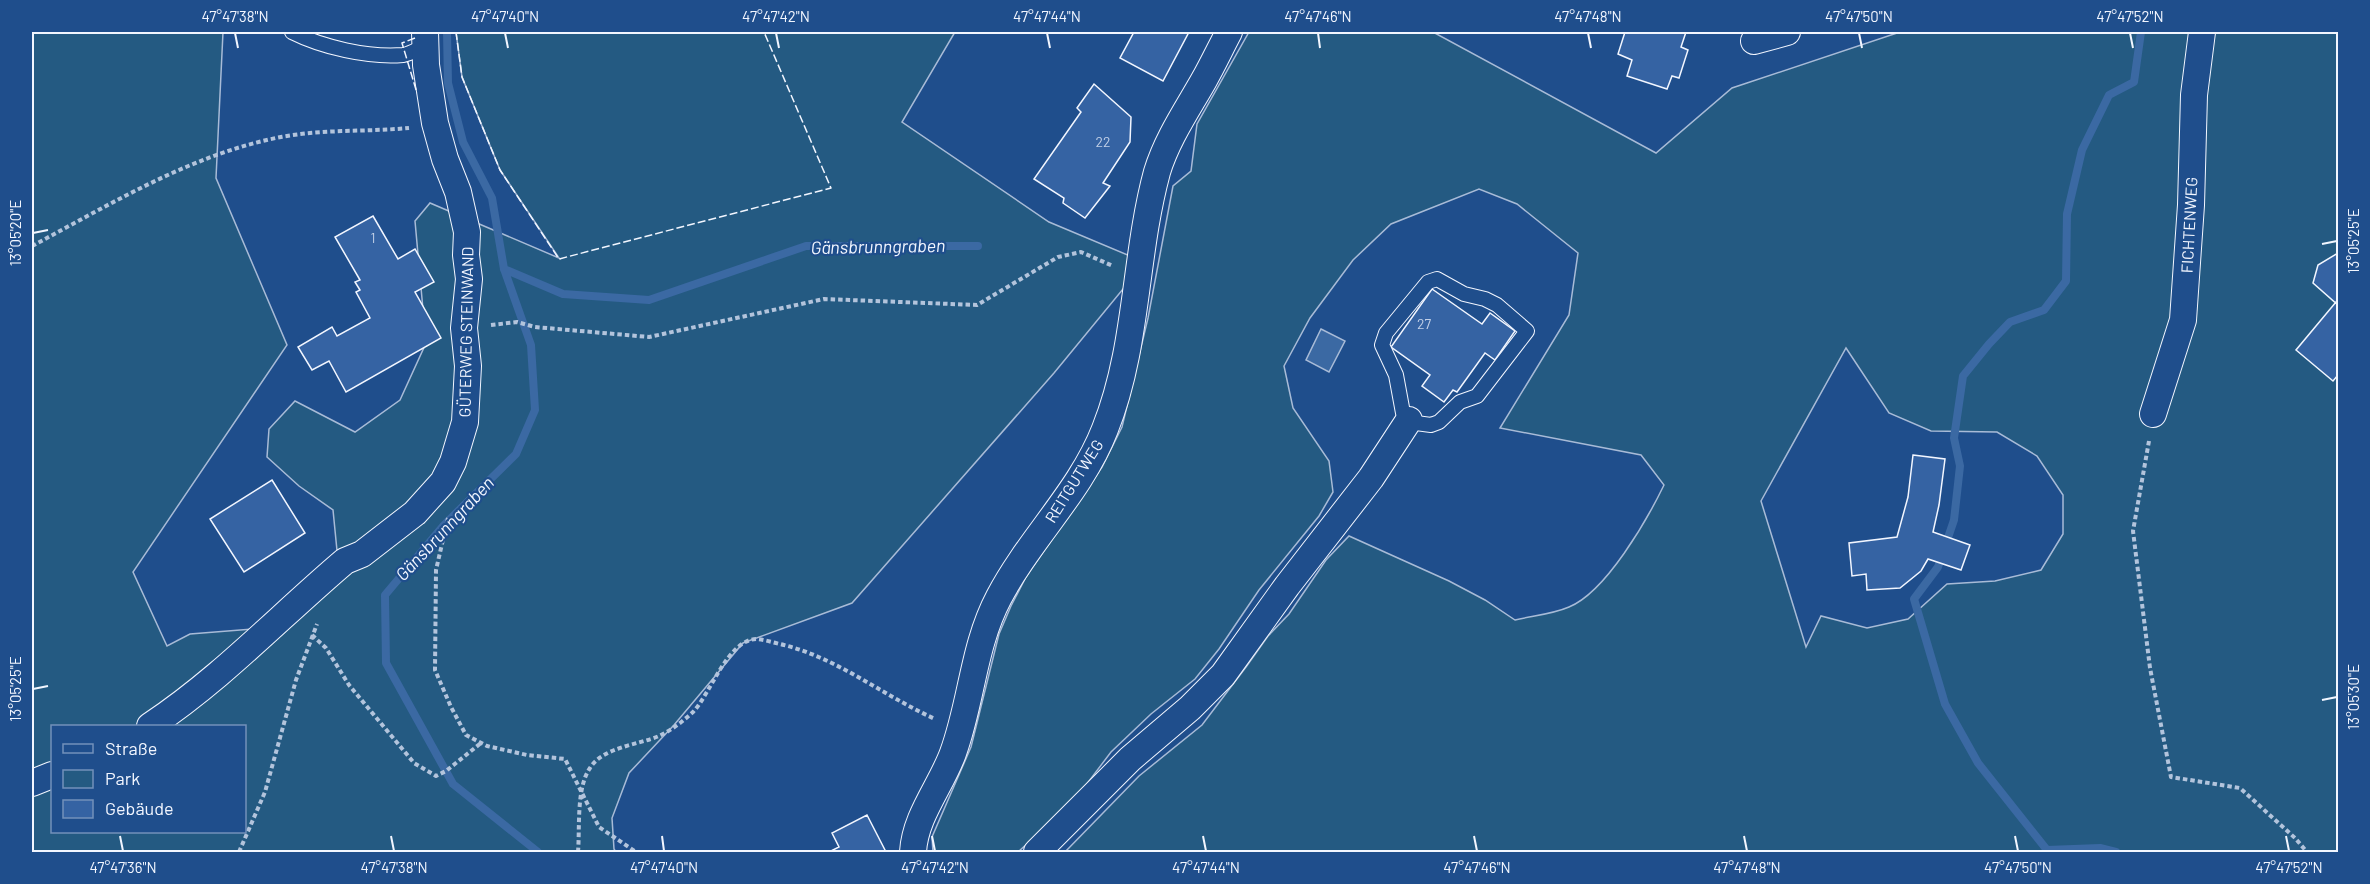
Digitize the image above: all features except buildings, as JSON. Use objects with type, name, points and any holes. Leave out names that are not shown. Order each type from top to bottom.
[{"type":"street","name":"REITGUTWEG","points":[[912,852],[923,813],[942,778],[960,730],[974,664],[992,609],[1006,583],[1082,474],[1104,432],[1122,378],[1150,203],[1160,163],[1172,136],[1229,32]]},
{"type":"street","points":[[1754,40],[1787,32]]},
{"type":"street","name":"FICHTENWEG","points":[[2153,414],[2183,320],[2191,205],[2194,95],[2202,32]]},
{"type":"street","name":"GÜTERWEG STEINWAND","points":[[152,725],[175,710],[345,561],[362,554],[415,513],[442,482],[453,462],[465,422],[468,366],[464,328],[469,279],[466,255],[467,232],[458,192],[442,151],[435,123],[425,39]]},
{"type":"street","points":[[1037,852],[1130,759],[1190,708],[1222,675],[1287,586],[1371,478],[1409,420]]},
{"type":"street","points":[[32,783],[51,775]]},
{"type":"lane","points":[[292,32],[327,45],[372,53],[406,55],[425,39]]},
{"type":"lane","points":[[1437,279],[1464,294],[1485,299],[1525,327],[1526,335],[1477,396],[1452,408],[1439,422],[1425,425],[1409,420],[1403,413],[1396,375],[1383,351],[1383,340],[1386,333],[1428,282],[1437,279]]},
{"type":"path","points":[[32,246],[160,179],[243,146],[284,136],[390,130],[435,123]]},
{"type":"path","points":[[517,322],[535,327],[649,337],[824,299],[977,305],[1059,257],[1081,252],[1119,268],[1140,269]]},
{"type":"path","points":[[2153,414],[2133,531],[2150,668],[2171,777],[2240,788],[2295,838],[2307,852]]},
{"type":"path","points":[[446,529],[436,570],[435,670],[466,735],[482,743],[527,755],[565,759],[599,826],[636,852]]},
{"type":"path","points":[[239,852],[265,792],[296,680],[319,621]]},
{"type":"path","points":[[312,635],[326,648],[349,685],[414,763],[436,776],[482,743]]},
{"type":"path","points":[[578,852],[581,793],[584,778],[591,766],[601,757],[658,736],[688,716],[702,701],[735,649],[752,640],[772,642],[819,656],[910,706],[960,730]]},
{"type":"green space","points":[[32,32],[223,32],[216,178],[287,345],[133,572],[167,646],[190,634],[277,627],[339,571],[333,510],[299,486],[267,457],[269,429],[295,401],[355,432],[400,400],[426,343],[415,221],[430,203],[559,258],[500,170],[462,77],[456,32],[955,32],[902,122],[1049,222],[1130,256],[1128,283],[1054,373],[852,603],[743,643],[674,725],[629,773],[612,818],[616,852],[32,852]]},
{"type":"green space","points":[[1249,32],[1433,32],[1656,153],[1732,88],[1900,32],[2338,32],[2338,852],[1065,852],[1139,776],[1202,725],[1268,636],[1289,614],[1326,560],[1349,536],[1449,581],[1485,600],[1515,620],[1563,609],[1583,599],[1611,571],[1636,535],[1664,485],[1641,455],[1500,428],[1569,315],[1578,253],[1517,204],[1479,189],[1391,224],[1353,260],[1310,318],[1284,366],[1293,408],[1329,461],[1333,492],[1319,516],[1259,590],[1219,649],[1195,679],[1151,714],[1111,752],[1074,801],[1018,852],[933,852],[932,837],[971,747],[999,634],[1011,606],[1026,577],[1102,467],[1122,427],[1148,318],[1173,186],[1191,171],[1197,124]],"holes":[[[1846,348],[1889,413],[1931,431],[1997,432],[2037,456],[2063,495],[2063,534],[2041,570],[1995,581],[1947,584],[1908,619],[1867,628],[1821,616],[1806,647],[1761,501]]]},
{"type":"shaded area","points":[[1321,329],[1345,341],[1329,372],[1306,360]]},
{"type":"waterway","name":"Gänsbrunngraben","points":[[447,32],[448,83],[463,142],[492,198],[504,269],[531,345],[535,410],[516,454],[444,525],[385,595],[386,663],[453,784],[538,852]]},
{"type":"waterway","points":[[2116,852],[2100,848],[2047,850],[1978,763],[1945,704],[1914,599],[1938,567],[1954,520],[1960,466],[1954,438],[1963,376],[2010,322],[2044,310],[2066,281],[2067,214],[2082,150],[2109,95],[2134,82],[2141,32]]},
{"type":"waterway","name":"Gänsbrunngraben","points":[[504,269],[563,294],[649,300],[806,246],[978,246]]},
{"type":"fence","points":[[456,32],[462,77],[500,170],[559,259],[831,188],[764,32]]},
{"type":"fence","points":[[415,38],[402,43],[417,93]]}]
